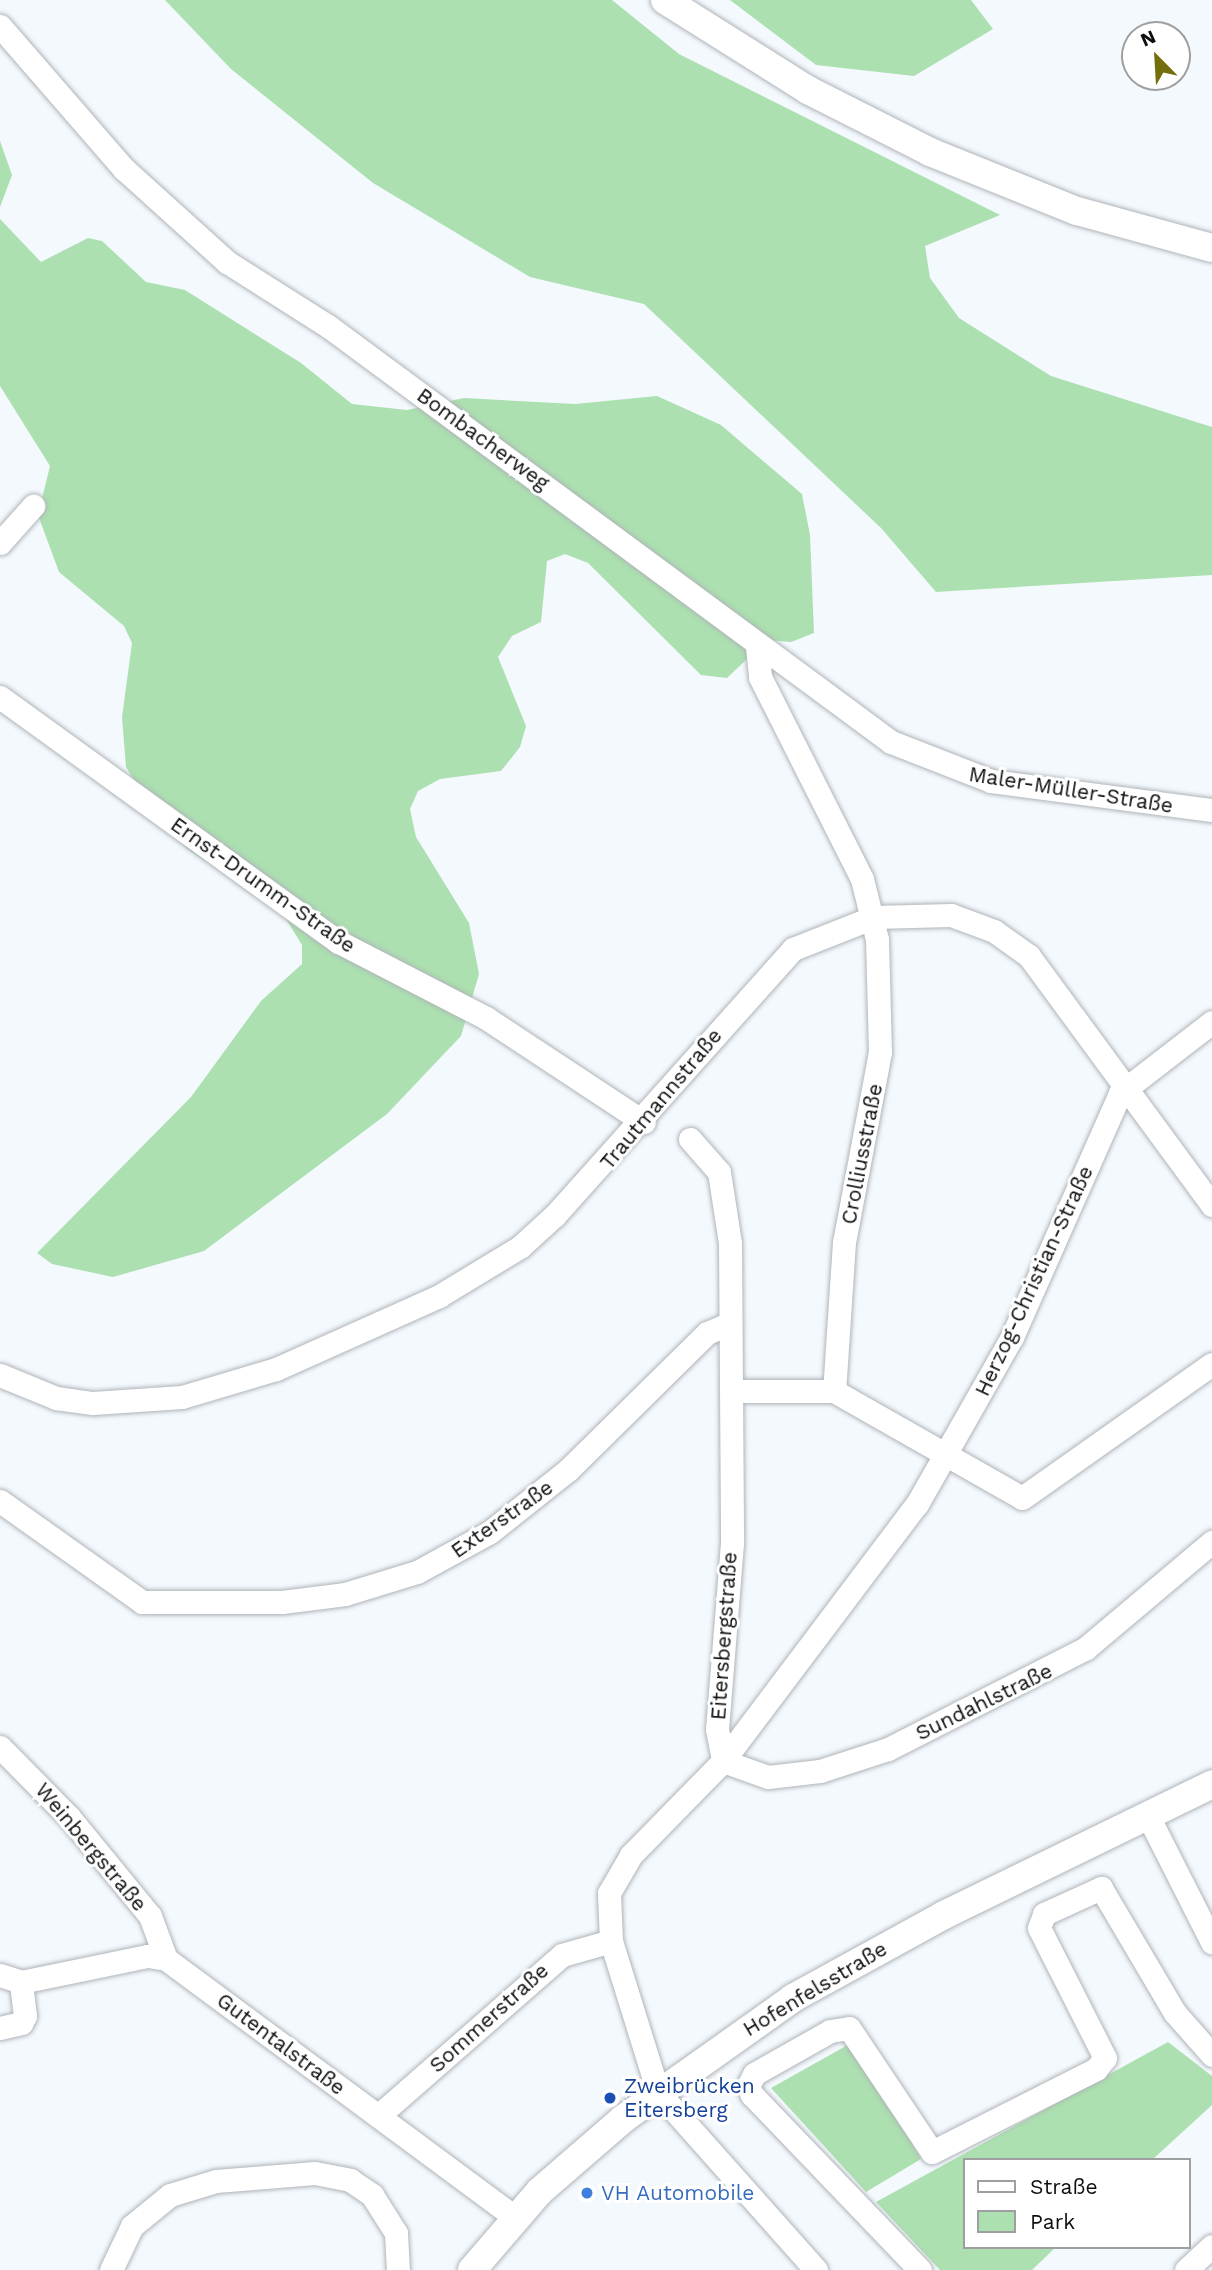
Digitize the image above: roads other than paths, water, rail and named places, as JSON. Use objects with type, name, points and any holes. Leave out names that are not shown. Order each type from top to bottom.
[{"type":"main road","points":[[665,0],[808,90],[930,152],[1077,211],[1212,248]]},
{"type":"main road","name":"Hofenfelsstraße","points":[[472,2270],[515,2217],[658,2092],[852,1964],[1147,1814],[1212,1784]]},
{"type":"street","name":"Bombacherweg","points":[[0,26],[124,169],[227,262],[328,326],[641,554],[757,647]]},
{"type":"street","points":[[0,543],[33,506]]},
{"type":"street","name":"Maler-Müller-Straße","points":[[757,647],[891,742],[951,770],[1043,789],[1212,810]]},
{"type":"street","points":[[757,647],[760,677],[856,867],[874,917]]},
{"type":"street","name":"Ernst-Drumm-Straße","points":[[0,697],[339,942],[486,1018],[643,1122]]},
{"type":"street","name":"Trautmannstraße","points":[[0,1375],[56,1398],[93,1403],[182,1397],[276,1369],[439,1296],[520,1247],[643,1122],[777,962],[818,934],[874,917],[951,915],[1010,941],[1054,983],[1209,1194]]},
{"type":"street","name":"Crolliusstraße","points":[[834,1391],[844,1242],[880,1052],[874,917]]},
{"type":"street","name":"Herzog-Christian-Straße","points":[[723,1762],[883,1555],[946,1456],[1034,1291],[1128,1084],[1212,1022]]},
{"type":"street","name":"Eitersbergstraße","points":[[691,1139],[715,1163],[723,1183],[730,1323],[732,1543],[717,1729],[723,1762]]},
{"type":"street","name":"Exterstraße","points":[[0,1501],[120,1592],[142,1602],[311,1600],[381,1585],[453,1554],[521,1511],[707,1333],[730,1323]]},
{"type":"street","points":[[731,1391],[834,1391],[1021,1498],[1212,1364]]},
{"type":"street","name":"Sundahlstraße","points":[[723,1762],[750,1775],[792,1776],[888,1749],[1086,1648],[1212,1542]]},
{"type":"street","name":"Weinbergstraße","points":[[0,1747],[69,1817],[149,1916],[166,1959]]},
{"type":"street","points":[[723,1762],[615,1878],[605,1905],[611,1941],[658,2092],[803,2266]]},
{"type":"street","points":[[1147,1814],[1212,1942]]},
{"type":"street","points":[[920,2270],[752,2095],[747,2085],[754,2074],[830,2031],[849,2028],[932,2152],[1096,2069],[1105,2059],[1039,1928],[1044,1914],[1101,1888],[1175,2013],[1212,2056]]},
{"type":"street","name":"Sommerstraße","points":[[378,2116],[562,1955],[611,1941]]},
{"type":"street","points":[[0,2028],[21,2023],[8,1981],[148,1956],[166,1959]]},
{"type":"street","name":"Gutentalstraße","points":[[166,1959],[515,2217]]},
{"type":"street","points":[[111,2270],[132,2226],[170,2195],[216,2181],[315,2173],[350,2180],[372,2195],[396,2233],[398,2270]]},
{"type":"street","points":[[1186,2270],[1212,2246]]},
{"type":"place","name":"Zweibrücken Eitersberg","points":[[610,2098]]},
{"type":"place","name":"VH Automobile","points":[[587,2193]]}]
